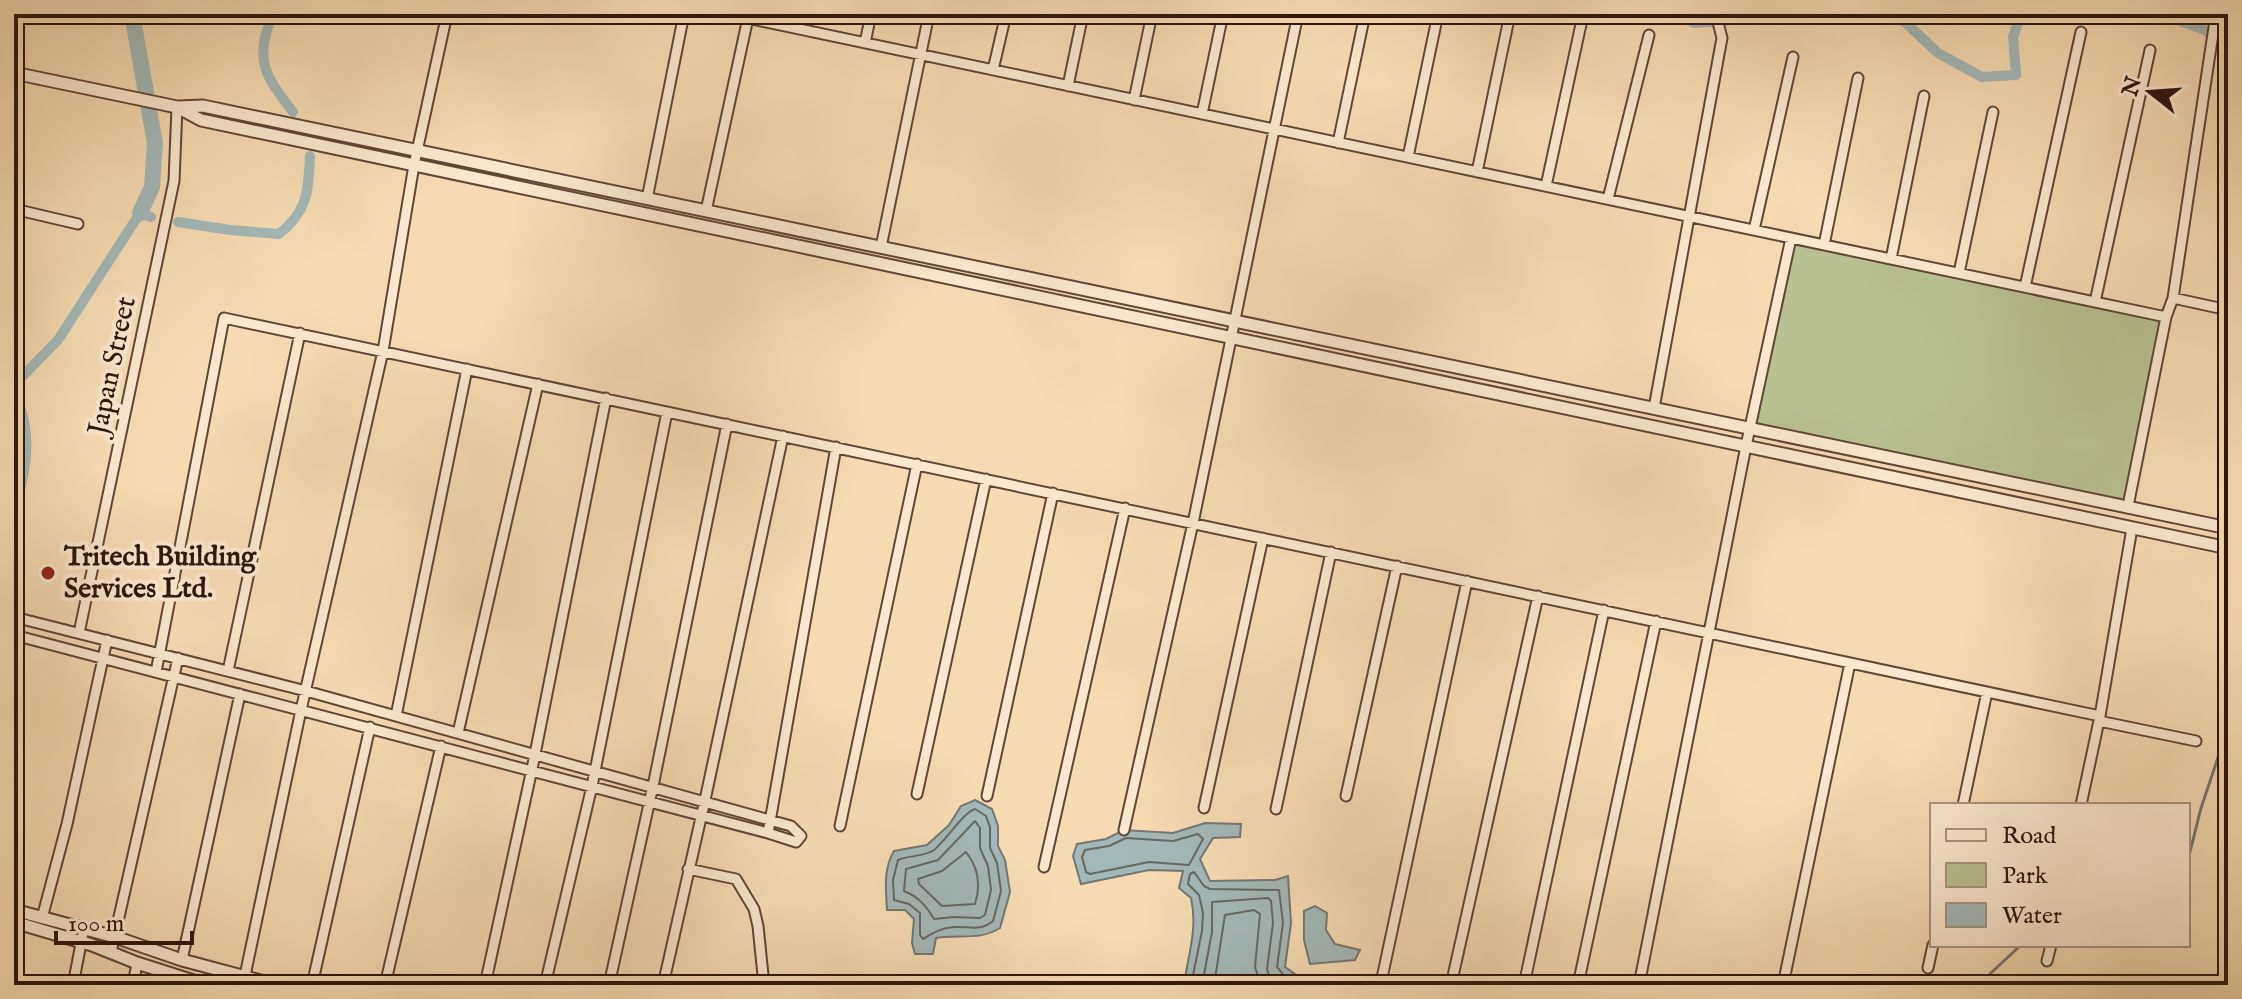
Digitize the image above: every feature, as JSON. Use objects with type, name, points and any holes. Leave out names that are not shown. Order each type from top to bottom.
[{"type":"street","points":[[244,981],[301,710],[383,351],[414,165],[447,14]]},
{"type":"street","points":[[647,199],[684,14]]},
{"type":"street","points":[[728,14],[2166,317]]},
{"type":"street","points":[[865,43],[871,14]]},
{"type":"street","points":[[881,247],[929,14]]},
{"type":"street","points":[[993,70],[1006,14]]},
{"type":"street","points":[[1068,86],[1083,14]]},
{"type":"street","points":[[1134,100],[1152,14]]},
{"type":"street","points":[[1202,114],[1223,14]]},
{"type":"street","points":[[1124,830],[1193,523],[1298,14]]},
{"type":"street","points":[[1338,143],[1365,14]]},
{"type":"street","points":[[1408,157],[1438,14]]},
{"type":"street","points":[[1477,172],[1510,14]]},
{"type":"street","points":[[1654,408],[1722,38],[1716,14]]},
{"type":"street","points":[[2081,803],[2132,528],[2128,506],[2166,317],[2173,298],[2216,14]]},
{"type":"street","points":[[1546,186],[1583,15]]},
{"type":"street","points":[[706,211],[748,18]]},
{"type":"street","points":[[2025,287],[2081,32]]},
{"type":"street","points":[[1608,199],[1649,35]]},
{"type":"street","points":[[2095,302],[2150,50]]},
{"type":"street","points":[[1754,230],[1793,57]]},
{"type":"street","points":[[14,73],[177,107],[201,120],[2228,548]]},
{"type":"street","points":[[1824,245],[1858,78]]},
{"type":"street","points":[[1891,259],[1924,96]]},
{"type":"street","points":[[177,107],[203,106],[2228,528]]},
{"type":"street","name":"Japan Street","points":[[79,633],[174,181],[177,107]]},
{"type":"street","points":[[1959,273],[1993,112]]},
{"type":"street","points":[[14,209],[78,224]]},
{"type":"street","points":[[1639,985],[1746,446],[1791,238]]},
{"type":"street","points":[[2173,298],[2228,310]]},
{"type":"street","points":[[156,672],[224,318],[1709,632],[2196,741]]},
{"type":"street","points":[[228,671],[300,333]]},
{"type":"street","points":[[396,716],[467,369]]},
{"type":"street","points":[[458,733],[538,384]]},
{"type":"street","points":[[485,985],[532,769],[606,398]]},
{"type":"street","points":[[545,985],[592,786],[667,412]]},
{"type":"street","points":[[609,985],[727,424]]},
{"type":"street","points":[[663,985],[783,436]]},
{"type":"street","points":[[768,833],[836,447]]},
{"type":"street","points":[[840,826],[917,464]]},
{"type":"street","points":[[917,794],[986,479]]},
{"type":"street","points":[[987,796],[1053,493]]},
{"type":"street","points":[[1044,867],[1125,508]]},
{"type":"street","points":[[1204,808],[1263,538]]},
{"type":"street","points":[[1276,809],[1331,552]]},
{"type":"street","points":[[1346,796],[1397,566]]},
{"type":"street","points":[[1382,978],[1467,581]]},
{"type":"street","points":[[1451,985],[1538,596]]},
{"type":"street","points":[[1524,985],[1604,610]]},
{"type":"street","points":[[14,617],[306,691],[771,818],[791,826],[801,836],[796,842],[532,769],[14,635]]},
{"type":"street","points":[[1578,985],[1656,621]]},
{"type":"street","points":[[42,918],[67,824],[107,640]]},
{"type":"street","points":[[111,952],[178,658]]},
{"type":"street","points":[[1783,985],[1850,663]]},
{"type":"street","points":[[1963,803],[1987,692]]},
{"type":"street","points":[[182,960],[240,694]]},
{"type":"street","points":[[312,985],[370,727]]},
{"type":"street","points":[[385,985],[441,746]]},
{"type":"street","points":[[688,869],[736,879],[756,917],[764,985]]},
{"type":"street","points":[[14,910],[115,937],[244,981],[276,985]]},
{"type":"street","points":[[14,922],[111,952],[187,982],[206,985]]},
{"type":"street","points":[[73,985],[84,928]]},
{"type":"street","points":[[1928,968],[1933,947]]},
{"type":"street","points":[[2047,961],[2050,947]]},
{"type":"street","points":[[133,985],[137,963]]},
{"type":"green space","points":[[1791,238],[2166,317],[2128,506],[1751,428]]},
{"type":"water","points":[[975,800],[992,809],[998,826],[998,846],[1005,860],[1010,892],[1000,928],[977,936],[936,938],[933,954],[915,954],[912,943],[914,919],[905,910],[887,910],[886,880],[890,858],[894,851],[927,845],[949,825],[961,806]]},
{"type":"water","points":[[1205,823],[1241,824],[1240,837],[1213,838],[1200,859],[1210,881],[1275,880],[1288,876],[1291,923],[1285,967],[1298,976],[1300,985],[1184,985],[1192,942],[1193,909],[1191,898],[1179,888],[1183,871],[1149,870],[1081,884],[1073,856],[1077,844],[1106,839],[1124,830],[1173,833]]},
{"type":"water","points":[[1315,906],[1327,913],[1326,930],[1335,944],[1360,950],[1355,960],[1310,964],[1304,940],[1304,911]]},
{"type":"waterway","points":[[132,14],[155,143],[152,187],[140,213]]},
{"type":"waterway","points":[[273,14],[264,43],[265,66],[275,88],[293,112]]},
{"type":"waterway","points":[[1678,14],[1694,23],[1783,14]]},
{"type":"waterway","points":[[1891,14],[1906,23],[1938,53],[1982,77],[2016,75],[2013,37],[2021,14]]},
{"type":"waterway","points":[[2161,14],[2205,30],[2228,48]]},
{"type":"waterway","points":[[178,222],[279,234],[296,217],[305,200],[310,156]]},
{"type":"waterway","points":[[14,385],[58,340],[140,213],[151,217]]},
{"type":"waterway","points":[[14,393],[26,435],[23,479],[14,508]]},
{"type":"waterway","points":[[2190,852],[2228,728]]},
{"type":"waterway","points":[[1978,985],[2019,947]]},
{"type":"place","name":"Tritech Building Services Ltd.","points":[[48,573]]}]
